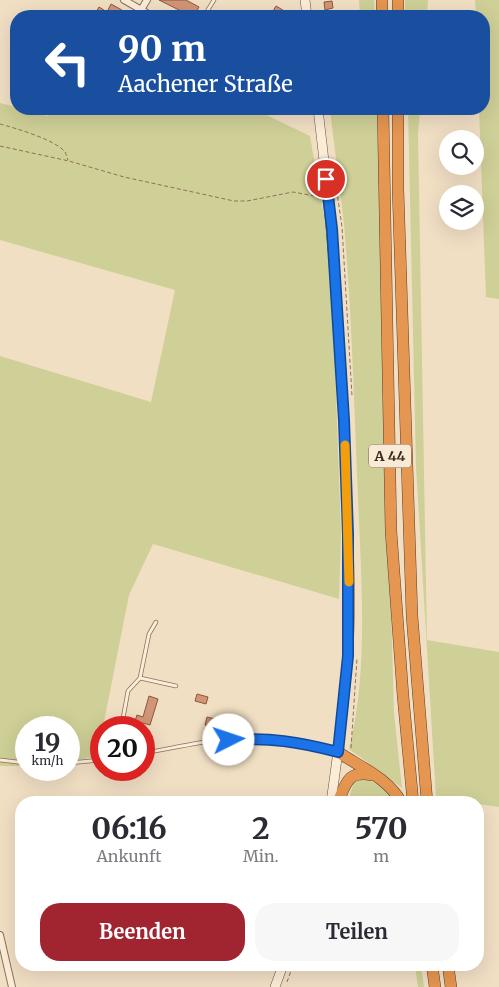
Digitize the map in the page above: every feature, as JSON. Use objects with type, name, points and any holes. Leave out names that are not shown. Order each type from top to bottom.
[{"type":"highway","name":"A 44","points":[[383,115],[391,531],[412,796]]},
{"type":"highway","name":"A 44","points":[[398,115],[398,189],[412,616],[427,796]]},
{"type":"highway","points":[[338,752],[375,776],[388,786],[396,796]]},
{"type":"highway","points":[[340,796],[344,785],[351,777],[360,774],[375,776]]},
{"type":"highway","points":[[433,971],[435,987]]},
{"type":"highway","points":[[449,971],[451,987]]},
{"type":"main road","points":[[319,115],[329,196],[344,420],[348,555],[348,656],[332,796]]},
{"type":"main road","points":[[275,987],[281,971]]},
{"type":"street","points":[[124,0],[141,10],[148,0]]},
{"type":"street","points":[[0,935],[12,987]]},
{"type":"lane","points":[[123,716],[128,691],[140,678],[148,634],[156,622]]},
{"type":"lane","points":[[140,678],[176,686]]},
{"type":"lane","points":[[155,751],[200,743],[258,738],[281,740],[338,752]]},
{"type":"lane","points":[[0,760],[15,762]]},
{"type":"path","points":[[0,124],[56,145],[65,152],[68,161]]},
{"type":"path","points":[[0,146],[68,161],[124,177],[234,201],[247,201],[293,192],[314,197],[329,196]]},
{"type":"path","points":[[285,987],[291,971]]},
{"type":"green space","points":[[359,0],[374,0],[375,10],[360,10]]},
{"type":"green space","points":[[405,0],[428,0],[427,10],[405,10]]},
{"type":"green space","points":[[475,0],[499,0],[499,299],[486,297],[484,185],[482,185],[481,175],[484,175],[484,130],[480,130],[479,115],[490,115],[490,10],[476,10]]},
{"type":"green space","points":[[0,103],[10,106],[10,115],[266,115],[310,136],[328,239],[333,308],[341,534],[339,599],[153,544],[129,595],[105,716],[90,716],[90,758],[80,760],[80,716],[15,716],[15,766],[0,766],[0,356],[151,402],[175,290],[0,240]]},
{"type":"green space","points":[[331,115],[377,115],[394,713],[402,788],[349,749],[359,688],[362,592],[349,293],[344,225]]},
{"type":"green space","points":[[408,115],[420,115],[418,134],[427,640],[499,652],[499,807],[484,805],[484,796],[436,796],[416,467]]},
{"type":"green space","points":[[368,779],[386,789],[390,796],[350,796],[354,781]]},
{"type":"green space","points":[[416,971],[422,971],[424,987],[418,987]]},
{"type":"building","points":[[159,0],[186,0],[199,7],[197,10],[179,10]]},
{"type":"building","points":[[332,1],[333,8],[325,10],[324,2]]},
{"type":"building","points":[[111,4],[122,10],[108,10]]},
{"type":"building","points":[[276,6],[283,10],[274,10]]},
{"type":"building","points":[[197,694],[208,697],[206,704],[195,701]]},
{"type":"building","points":[[149,696],[158,699],[153,716],[143,716]]},
{"type":"building","points":[[207,717],[224,721],[222,730],[205,725]]},
{"type":"slow traffic","points":[[345,445],[349,582]]},
{"type":"route","points":[[229,740],[258,738],[281,740],[338,752],[348,656],[348,534],[344,420],[332,229],[326,179]]}]
